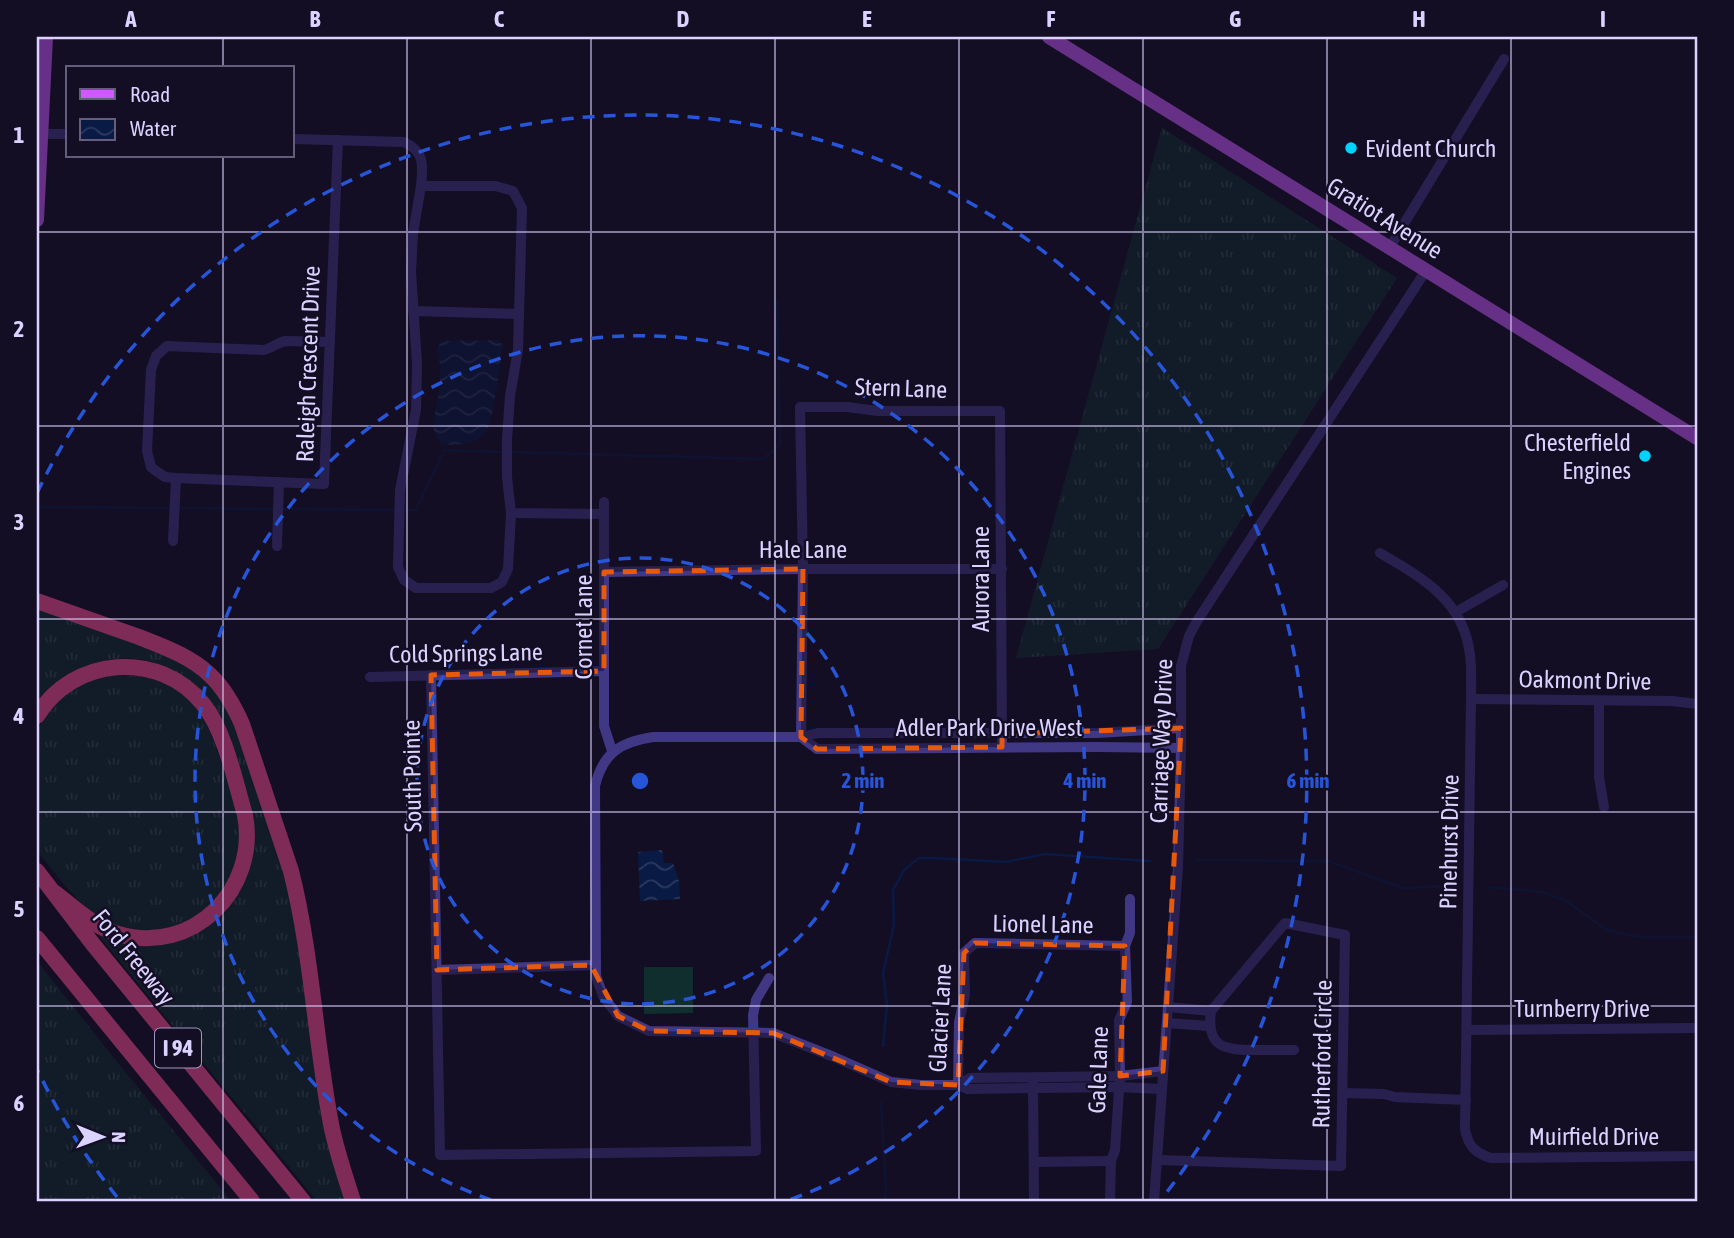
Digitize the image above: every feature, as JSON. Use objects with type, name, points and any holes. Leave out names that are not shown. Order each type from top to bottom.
[{"type":"highway","points":[[37,601],[126,632],[190,659],[220,685],[236,709],[297,894],[331,1127],[353,1201]]},
{"type":"highway","points":[[37,716],[61,688],[75,679],[103,668],[131,666],[170,677],[194,694],[217,727],[248,827],[247,853],[231,893],[211,914],[188,929],[148,938],[120,934],[97,924],[55,893]]},
{"type":"highway","name":"Ford Freeway","points":[[37,871],[92,943],[303,1201]]},
{"type":"highway","name":"I 94","points":[[37,938],[252,1201]]},
{"type":"main road","points":[[37,220],[39,134],[46,37]]},
{"type":"main road","name":"Gratiot Avenue","points":[[1049,37],[1697,438]]},
{"type":"street","points":[[1390,247],[1504,59]]},
{"type":"street","points":[[39,134],[66,134]]},
{"type":"street","points":[[294,139],[404,142],[420,154],[421,186],[413,233],[411,272],[417,364],[416,411],[400,490],[398,567],[404,580],[416,588],[491,588],[502,582],[508,569],[511,513],[507,439],[510,396],[518,350],[522,208],[513,191],[495,186],[421,186]]},
{"type":"street","name":"Raleigh Crescent Drive","points":[[176,478],[324,484],[338,141]]},
{"type":"street","name":"Carriage Way Drive","points":[[1154,1201],[1178,867],[1181,666],[1189,636],[1427,269]]},
{"type":"street","points":[[413,311],[519,314]]},
{"type":"street","points":[[173,541],[176,478],[165,477],[151,467],[147,451],[151,370],[156,356],[167,346],[264,350],[286,341],[330,342]]},
{"type":"street","name":"Stern Lane","points":[[803,569],[800,407],[847,407],[878,411],[1000,411]]},
{"type":"street","name":"Aurora Lane","points":[[1000,411],[1002,747]]},
{"type":"street","points":[[277,546],[279,482]]},
{"type":"street","name":"Cornet Lane","points":[[511,513],[604,508],[604,726],[612,751]]},
{"type":"street","name":"Pinehurst Drive","points":[[1380,552],[1429,583],[1446,599],[1463,628],[1470,655],[1465,1129],[1467,1139],[1479,1154],[1491,1158]]},
{"type":"street","points":[[801,737],[803,569]]},
{"type":"street","name":"Hale Lane","points":[[604,572],[1002,569]]},
{"type":"street","points":[[1456,612],[1503,585]]},
{"type":"street","name":"Cold Springs Lane","points":[[370,677],[604,671]]},
{"type":"street","name":"South Pointe","points":[[431,675],[440,1155],[756,1151],[753,1032]]},
{"type":"street","name":"Oakmont Drive","points":[[1471,699],[1672,701],[1697,704]]},
{"type":"street","points":[[1599,701],[1599,777],[1604,807]]},
{"type":"street","name":"Adler Park Drive West","points":[[612,751],[635,740],[653,737],[801,737],[818,733],[1097,733],[1181,728]]},
{"type":"street","name":"Adler Park Drive West","points":[[801,737],[817,749],[1181,748]]},
{"type":"street","points":[[612,751],[598,775],[595,786],[595,965],[603,996],[618,1016],[649,1031],[773,1033],[891,1082],[958,1086],[970,1078],[1033,1083],[1119,1081],[1163,1072]]},
{"type":"street","name":"Gale Lane","points":[[1110,1201],[1119,1081],[1119,1020],[1127,1002],[1125,946],[1130,933],[1130,899]]},
{"type":"street","name":"Rutherford Circle","points":[[1158,1160],[1341,1166],[1345,935],[1285,923],[1211,1012]]},
{"type":"street","name":"Lionel Lane","points":[[964,953],[975,943],[1125,946]]},
{"type":"street","name":"Glacier Lane","points":[[958,1086],[959,1023],[965,995],[964,953]]},
{"type":"street","points":[[437,970],[595,965]]},
{"type":"street","points":[[753,1032],[752,1015],[756,1000],[769,978]]},
{"type":"street","points":[[1167,1023],[1209,1026],[1211,1012],[1168,1007]]},
{"type":"street","name":"Rutherford Circle","points":[[1209,1026],[1213,1039],[1223,1048],[1234,1051],[1294,1051]]},
{"type":"street","name":"Turnberry Drive","points":[[1468,1030],[1697,1028]]},
{"type":"street","points":[[1119,1081],[1161,1089]]},
{"type":"street","points":[[1033,1083],[1034,1201]]},
{"type":"street","points":[[1342,1093],[1466,1100]]},
{"type":"street","name":"Muirfield Drive","points":[[1491,1158],[1697,1156]]},
{"type":"street","points":[[1034,1162],[1111,1161]]},
{"type":"highlighted area","points":[[803,569],[801,737],[817,749],[1002,747],[1002,734],[1181,728],[1163,1071],[1120,1076],[1125,946],[975,943],[964,953],[958,1085],[891,1082],[773,1033],[649,1031],[618,1016],[591,965],[437,970],[431,675],[604,671],[604,572]]},
{"type":"green space","points":[[1162,128],[1397,278],[1158,649],[1016,658]]},
{"type":"green space","points":[[41,609],[176,659],[211,684],[232,714],[285,873],[347,1201],[317,1201],[99,936],[130,942],[196,931],[208,926],[224,912],[244,883],[254,851],[252,819],[232,748],[222,724],[170,670],[153,662],[135,659],[98,662],[81,668],[64,677],[37,702],[37,610]]},
{"type":"green space","points":[[114,675],[160,681],[192,703],[212,736],[239,818],[240,843],[237,859],[232,875],[223,889],[201,913],[163,929],[131,930],[108,923],[78,900],[37,851],[37,733],[50,709],[71,690],[87,681]]},
{"type":"green space","points":[[37,961],[113,1057],[231,1201],[37,1201]]},
{"type":"green space","points":[[644,967],[693,967],[693,1013],[644,1014]]},
{"type":"water","points":[[498,340],[503,345],[494,405],[485,433],[471,442],[443,445],[434,426],[440,381],[437,348],[442,341]]},
{"type":"water","points":[[662,850],[664,863],[673,863],[679,881],[680,899],[640,901],[638,852]]},
{"type":"waterway","points":[[510,452],[763,459],[780,445],[777,300]]},
{"type":"waterway","points":[[402,510],[416,510],[444,450],[503,452]]},
{"type":"waterway","points":[[39,507],[172,508]]},
{"type":"waterway","points":[[178,508],[277,509]]},
{"type":"waterway","points":[[283,509],[396,510]]},
{"type":"waterway","points":[[883,1046],[887,1005],[883,973],[894,925],[893,890],[904,870],[919,858],[1006,862],[1045,854],[1150,861]]},
{"type":"waterway","points":[[1195,860],[1328,861],[1403,888],[1445,886]]},
{"type":"waterway","points":[[1488,887],[1543,892],[1566,901],[1607,930],[1638,937],[1697,937]]},
{"type":"waterway","points":[[881,1103],[886,1190],[884,1201]]},
{"type":"place","name":"Evident Church","points":[[1351,148]]},
{"type":"place","name":"Chesterfield Engines","points":[[1645,456]]}]
